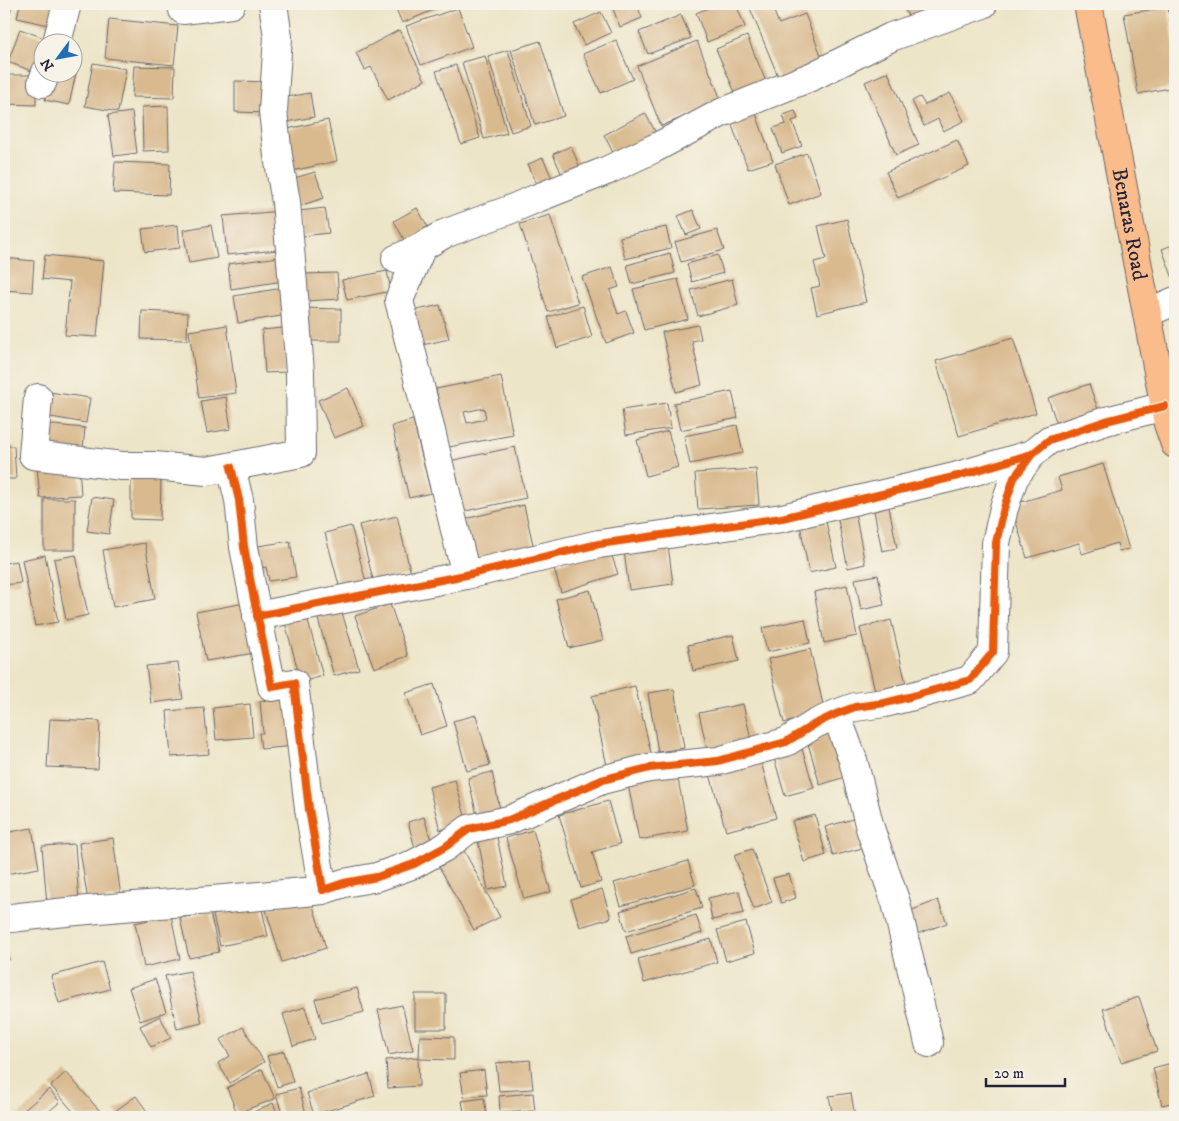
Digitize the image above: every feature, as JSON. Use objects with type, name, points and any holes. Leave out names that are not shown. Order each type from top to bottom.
[{"type":"main road","name":"Benaras Road","points":[[1088,4],[1168,424],[1175,444]]},
{"type":"street","points":[[60,32],[67,4]]},
{"type":"street","points":[[183,4],[184,10],[231,4]]},
{"type":"street","points":[[38,398],[33,455],[122,466],[154,466],[207,471],[301,453],[300,372],[296,308],[286,202],[278,156],[274,111],[278,37],[273,4]]},
{"type":"street","points":[[396,258],[422,247],[444,234],[606,172],[721,113],[813,76],[892,38],[983,4]]},
{"type":"street","points":[[422,247],[399,300],[466,575]]},
{"type":"street","points":[[1147,313],[1175,301]]},
{"type":"street","points":[[4,919],[129,906],[176,904],[323,890],[344,883],[377,877],[414,864],[444,847],[469,829],[509,820],[602,780],[649,768],[718,761],[786,742],[836,714],[855,707],[885,703],[970,680],[993,652],[996,543],[1004,508],[1014,478],[1032,454],[1049,440],[1106,421],[1165,406]]},
{"type":"street","points":[[257,616],[466,575],[599,544],[782,518],[958,476],[1032,454]]},
{"type":"street","points":[[231,467],[239,500],[244,547],[272,687],[294,683],[309,809],[323,890]]},
{"type":"street","points":[[836,714],[853,760],[870,828],[896,903],[929,1043]]},
{"type":"building","points":[[4,4],[12,4],[5,35],[4,35]]},
{"type":"building","points":[[20,4],[58,4],[53,26],[17,18]]},
{"type":"building","points":[[394,4],[448,4],[402,23]]},
{"type":"building","points":[[611,4],[637,4],[642,18],[620,27]]},
{"type":"building","points":[[718,4],[736,4],[745,27],[707,42],[696,13]]},
{"type":"building","points":[[754,4],[771,4],[779,24],[805,14],[824,63],[780,81],[749,6]]},
{"type":"building","points":[[902,4],[936,4],[939,9],[911,22]]},
{"type":"building","points":[[1168,7],[1175,50],[1175,87],[1138,94],[1124,14]]},
{"type":"building","points":[[458,8],[472,47],[421,65],[406,26]]},
{"type":"building","points":[[601,12],[611,33],[584,45],[574,24]]},
{"type":"building","points":[[681,15],[691,38],[648,54],[639,32]]},
{"type":"building","points":[[109,19],[178,26],[174,65],[105,58]]},
{"type":"building","points":[[20,29],[32,34],[32,71],[8,62]]},
{"type":"building","points":[[399,30],[425,80],[388,100],[371,67],[365,70],[356,53]]},
{"type":"building","points":[[747,36],[767,84],[737,97],[716,49]]},
{"type":"building","points":[[616,40],[633,79],[601,93],[583,54]]},
{"type":"building","points":[[540,41],[564,116],[535,125],[511,50]]},
{"type":"building","points":[[697,41],[722,102],[661,126],[637,66]]},
{"type":"building","points":[[508,50],[531,126],[511,132],[488,56]]},
{"type":"building","points":[[485,56],[507,133],[484,139],[462,62]]},
{"type":"building","points":[[93,63],[126,69],[118,112],[85,106]]},
{"type":"building","points":[[456,65],[480,138],[461,144],[436,71]]},
{"type":"building","points":[[134,66],[175,67],[174,98],[132,97]]},
{"type":"building","points":[[888,72],[919,145],[896,155],[865,82]]},
{"type":"building","points":[[5,75],[32,75],[32,82],[36,82],[36,105],[4,104]]},
{"type":"building","points":[[235,81],[269,82],[268,113],[235,112]]},
{"type":"building","points":[[49,82],[74,82],[69,105],[45,100]]},
{"type":"building","points":[[310,93],[314,117],[281,123],[276,99]]},
{"type":"building","points":[[950,93],[964,121],[943,131],[938,119],[924,126],[912,101],[920,97],[925,105]]},
{"type":"building","points":[[168,106],[169,150],[143,151],[142,107]]},
{"type":"building","points":[[754,108],[773,161],[748,169],[729,117]]},
{"type":"building","points":[[795,111],[798,119],[792,121],[802,146],[782,153],[773,128],[786,124],[783,115]]},
{"type":"building","points":[[132,112],[137,153],[114,156],[108,115]]},
{"type":"building","points":[[645,113],[660,140],[618,162],[604,135]]},
{"type":"building","points":[[328,120],[337,161],[292,171],[283,130]]},
{"type":"building","points":[[957,140],[969,166],[898,198],[886,172]]},
{"type":"building","points":[[571,146],[583,175],[565,182],[553,154]]},
{"type":"building","points":[[807,153],[821,193],[789,205],[775,164]]},
{"type":"building","points":[[543,158],[554,183],[539,189],[528,164]]},
{"type":"building","points":[[115,162],[170,164],[169,195],[113,193]]},
{"type":"building","points":[[315,172],[324,198],[299,206],[291,179]]},
{"type":"building","points":[[325,208],[329,233],[303,236],[299,211]]},
{"type":"building","points":[[417,208],[432,234],[408,247],[394,221]]},
{"type":"building","points":[[693,210],[701,229],[686,235],[678,216]]},
{"type":"building","points":[[283,211],[287,249],[227,255],[223,216]]},
{"type":"building","points":[[550,215],[578,303],[548,312],[520,224]]},
{"type":"building","points":[[847,219],[866,302],[817,314],[811,288],[820,286],[814,262],[826,259],[818,226]]},
{"type":"building","points":[[178,225],[180,248],[145,252],[142,229]]},
{"type":"building","points":[[211,225],[217,258],[189,263],[183,230]]},
{"type":"building","points":[[666,227],[671,248],[625,259],[620,237]]},
{"type":"building","points":[[717,230],[724,250],[681,262],[675,242]]},
{"type":"building","points":[[1175,244],[1175,284],[1162,249]]},
{"type":"building","points":[[670,253],[675,273],[632,284],[627,265]]},
{"type":"building","points":[[45,255],[104,261],[97,337],[65,335],[70,282],[42,279]]},
{"type":"building","points":[[718,255],[723,273],[692,282],[687,264]]},
{"type":"building","points":[[286,256],[290,280],[231,289],[228,264]]},
{"type":"building","points":[[4,258],[34,261],[32,292],[4,290]]},
{"type":"building","points":[[612,267],[619,287],[610,290],[618,314],[626,311],[634,333],[606,343],[582,277]]},
{"type":"building","points":[[387,271],[391,291],[347,300],[342,280]]},
{"type":"building","points":[[337,273],[339,299],[306,301],[304,274]]},
{"type":"building","points":[[678,279],[688,319],[644,330],[633,289]]},
{"type":"building","points":[[732,279],[738,305],[698,316],[691,290]]},
{"type":"building","points":[[283,288],[287,315],[238,323],[234,296]]},
{"type":"building","points":[[440,305],[449,339],[422,345],[413,311]]},
{"type":"building","points":[[583,306],[592,337],[557,348],[548,317]]},
{"type":"building","points":[[300,308],[341,309],[341,341],[300,341]]},
{"type":"building","points":[[142,311],[188,313],[187,340],[141,339]]},
{"type":"building","points":[[227,325],[236,393],[199,398],[189,331]]},
{"type":"building","points":[[698,325],[701,339],[692,341],[702,385],[676,392],[662,332]]},
{"type":"building","points":[[283,328],[286,372],[265,373],[262,330]]},
{"type":"building","points":[[1013,338],[1036,413],[959,436],[936,361]]},
{"type":"building","points":[[501,376],[513,435],[438,449],[444,428],[436,389]],"holes":[[[484,408],[486,419],[467,423],[464,412]]]},
{"type":"building","points":[[1089,384],[1099,412],[1058,427],[1048,398]]},
{"type":"building","points":[[348,388],[364,426],[334,438],[318,400]]},
{"type":"building","points":[[732,391],[738,418],[680,430],[674,403]]},
{"type":"building","points":[[49,392],[90,398],[86,423],[45,416]]},
{"type":"building","points":[[226,397],[231,429],[207,433],[201,401]]},
{"type":"building","points":[[667,403],[671,428],[626,435],[622,410]]},
{"type":"building","points":[[413,420],[431,493],[409,498],[392,426]]},
{"type":"building","points":[[43,424],[85,428],[82,459],[41,455]]},
{"type":"building","points":[[737,425],[743,453],[690,464],[684,436]]},
{"type":"building","points":[[668,431],[678,467],[646,476],[637,440]]},
{"type":"building","points":[[4,446],[14,446],[16,479],[4,479]]},
{"type":"building","points":[[515,447],[526,498],[452,514],[440,463]]},
{"type":"building","points":[[1103,464],[1129,549],[1119,551],[1117,543],[1082,554],[1079,543],[1027,558],[1011,505],[1062,490],[1058,477]]},
{"type":"building","points":[[79,465],[81,495],[40,498],[37,467]]},
{"type":"building","points":[[756,469],[759,505],[698,509],[695,473]]},
{"type":"building","points":[[131,477],[161,477],[160,520],[131,519]]},
{"type":"building","points":[[92,497],[114,500],[109,534],[87,531]]},
{"type":"building","points":[[44,499],[75,499],[75,550],[44,550]]},
{"type":"building","points":[[524,505],[534,549],[466,565],[456,521]]},
{"type":"building","points":[[854,507],[865,564],[848,568],[836,511]]},
{"type":"building","points":[[889,507],[897,548],[882,551],[874,511]]},
{"type":"building","points":[[824,513],[836,567],[809,573],[799,519]]},
{"type":"building","points":[[397,516],[411,574],[374,583],[359,525]]},
{"type":"building","points":[[351,526],[366,582],[340,589],[325,533]]},
{"type":"building","points":[[667,537],[673,584],[629,590],[623,543]]},
{"type":"building","points":[[290,541],[296,577],[269,581],[266,567],[256,569],[252,547]]},
{"type":"building","points":[[145,543],[155,599],[113,607],[103,550]]},
{"type":"building","points":[[609,547],[618,574],[561,592],[553,565]]},
{"type":"building","points":[[45,555],[58,622],[35,626],[22,560]]},
{"type":"building","points":[[76,555],[88,615],[66,620],[54,559]]},
{"type":"building","points":[[17,561],[21,583],[4,585],[4,563]]},
{"type":"building","points":[[878,575],[884,605],[861,610],[855,579]]},
{"type":"building","points":[[847,585],[857,636],[824,643],[814,592]]},
{"type":"building","points":[[590,590],[603,640],[569,648],[556,599]]},
{"type":"building","points":[[245,603],[255,653],[206,661],[196,612]]},
{"type":"building","points":[[390,604],[408,656],[374,668],[355,616]]},
{"type":"building","points":[[340,606],[359,669],[334,676],[316,612]]},
{"type":"building","points":[[306,614],[323,676],[301,682],[284,619]]},
{"type":"building","points":[[805,619],[810,643],[767,652],[762,628]]},
{"type":"building","points":[[891,620],[907,688],[876,695],[860,628]]},
{"type":"building","points":[[733,635],[739,661],[693,671],[688,645]]},
{"type":"building","points":[[810,649],[825,713],[784,723],[768,659]]},
{"type":"building","points":[[178,663],[183,699],[151,703],[146,666]]},
{"type":"building","points":[[434,684],[447,726],[420,735],[406,693]]},
{"type":"building","points":[[635,686],[652,757],[607,766],[592,696]]},
{"type":"building","points":[[280,689],[296,746],[261,749],[259,733],[263,733],[260,701],[281,699]]},
{"type":"building","points":[[674,689],[684,748],[658,752],[648,693]]},
{"type":"building","points":[[250,704],[253,737],[216,740],[213,708]]},
{"type":"building","points":[[743,704],[752,744],[708,754],[699,713]]},
{"type":"building","points":[[204,708],[209,754],[171,757],[167,711]]},
{"type":"building","points":[[476,715],[490,765],[467,771],[453,721]]},
{"type":"building","points":[[50,719],[100,721],[98,769],[47,767]]},
{"type":"building","points":[[833,725],[848,776],[820,785],[805,733]]},
{"type":"building","points":[[801,746],[814,788],[785,796],[773,754]]},
{"type":"building","points":[[760,758],[776,818],[726,831],[709,771]]},
{"type":"building","points":[[676,769],[688,831],[639,840],[627,779]]},
{"type":"building","points":[[492,772],[501,814],[478,819],[468,778]]},
{"type":"building","points":[[455,780],[467,823],[440,830],[429,787]]},
{"type":"building","points":[[608,801],[620,844],[592,852],[601,882],[581,888],[559,815]]},
{"type":"building","points":[[815,815],[826,855],[804,862],[792,821]]},
{"type":"building","points":[[424,817],[433,847],[416,852],[408,822]]},
{"type":"building","points":[[853,819],[862,848],[833,856],[825,827]]},
{"type":"building","points":[[32,828],[39,868],[6,874],[4,864],[4,833]]},
{"type":"building","points":[[533,830],[551,892],[524,899],[506,838]]},
{"type":"building","points":[[496,832],[507,886],[488,890],[477,835]]},
{"type":"building","points":[[113,838],[121,897],[88,902],[79,843]]},
{"type":"building","points":[[75,844],[79,902],[47,904],[42,846]]},
{"type":"building","points":[[462,847],[500,917],[474,930],[436,861]]},
{"type":"building","points":[[752,849],[772,902],[754,909],[734,855]]},
{"type":"building","points":[[688,861],[695,885],[621,906],[614,883]]},
{"type":"building","points":[[789,874],[796,898],[781,903],[773,878]]},
{"type":"building","points":[[696,888],[702,908],[626,931],[620,911]]},
{"type":"building","points":[[602,889],[611,918],[580,927],[571,899]]},
{"type":"building","points":[[739,891],[744,913],[712,920],[708,898]]},
{"type":"building","points":[[310,896],[326,948],[282,962],[266,910]]},
{"type":"building","points":[[938,900],[947,923],[914,935],[905,913]]},
{"type":"building","points":[[261,905],[268,936],[220,946],[213,915]]},
{"type":"building","points":[[210,912],[219,952],[189,958],[180,918]]},
{"type":"building","points":[[171,915],[180,959],[144,967],[135,923]]},
{"type":"building","points":[[696,915],[702,933],[631,954],[626,936]]},
{"type":"building","points":[[746,922],[755,953],[726,961],[717,930]]},
{"type":"building","points":[[711,939],[717,962],[644,983],[638,959]]},
{"type":"building","points":[[4,946],[9,960],[4,962]]},
{"type":"building","points":[[102,962],[110,989],[59,1003],[51,976]]},
{"type":"building","points":[[190,971],[202,1023],[177,1029],[165,976]]},
{"type":"building","points":[[155,979],[166,1012],[140,1021],[129,988]]},
{"type":"building","points":[[357,988],[364,1012],[322,1023],[315,999]]},
{"type":"building","points":[[415,994],[446,994],[446,1029],[415,1029]]},
{"type":"building","points":[[1139,997],[1157,1051],[1121,1062],[1103,1009]]},
{"type":"building","points":[[402,1005],[413,1050],[389,1055],[378,1010]]},
{"type":"building","points":[[305,1007],[315,1039],[293,1046],[283,1014]]},
{"type":"building","points":[[160,1016],[171,1038],[151,1047],[140,1026]]},
{"type":"building","points":[[243,1027],[264,1062],[230,1083],[218,1063],[230,1056],[220,1040]]},
{"type":"building","points":[[420,1036],[454,1037],[454,1060],[419,1059]]},
{"type":"building","points":[[284,1051],[293,1082],[277,1087],[267,1056]]},
{"type":"building","points":[[418,1057],[419,1086],[388,1088],[386,1060]]},
{"type":"building","points":[[530,1060],[533,1089],[499,1091],[496,1063]]},
{"type":"building","points":[[1175,1062],[1175,1102],[1162,1105],[1153,1068]]},
{"type":"building","points":[[262,1069],[275,1099],[237,1113],[227,1088]]},
{"type":"building","points":[[484,1070],[487,1095],[464,1097],[460,1073]]},
{"type":"building","points":[[66,1072],[105,1117],[78,1117],[51,1086]]},
{"type":"building","points":[[369,1074],[375,1096],[314,1115],[307,1093]]},
{"type":"building","points":[[299,1088],[307,1117],[283,1117],[276,1094]]},
{"type":"building","points":[[49,1089],[60,1102],[42,1117],[16,1117]]},
{"type":"building","points":[[533,1093],[535,1111],[500,1113],[499,1096]]},
{"type":"building","points":[[851,1093],[855,1117],[833,1117],[829,1096]]},
{"type":"building","points":[[136,1096],[151,1117],[120,1117],[115,1111]]},
{"type":"building","points":[[484,1098],[487,1117],[465,1117],[462,1101]]},
{"type":"building","points":[[273,1103],[279,1117],[243,1117]]},
{"type":"cycle path","points":[[231,467],[239,500],[244,547],[272,687],[294,683],[309,809],[323,890],[344,883],[377,877],[414,864],[445,847],[469,829],[509,820],[602,780],[649,768],[718,761],[786,742],[815,724],[855,707],[885,703],[970,680],[993,652],[996,543],[1004,508],[1014,478],[1032,454],[1049,440],[1106,421],[1165,406]]},
{"type":"cycle path","points":[[257,616],[466,575],[599,544],[782,518],[958,476],[1032,454]]}]
